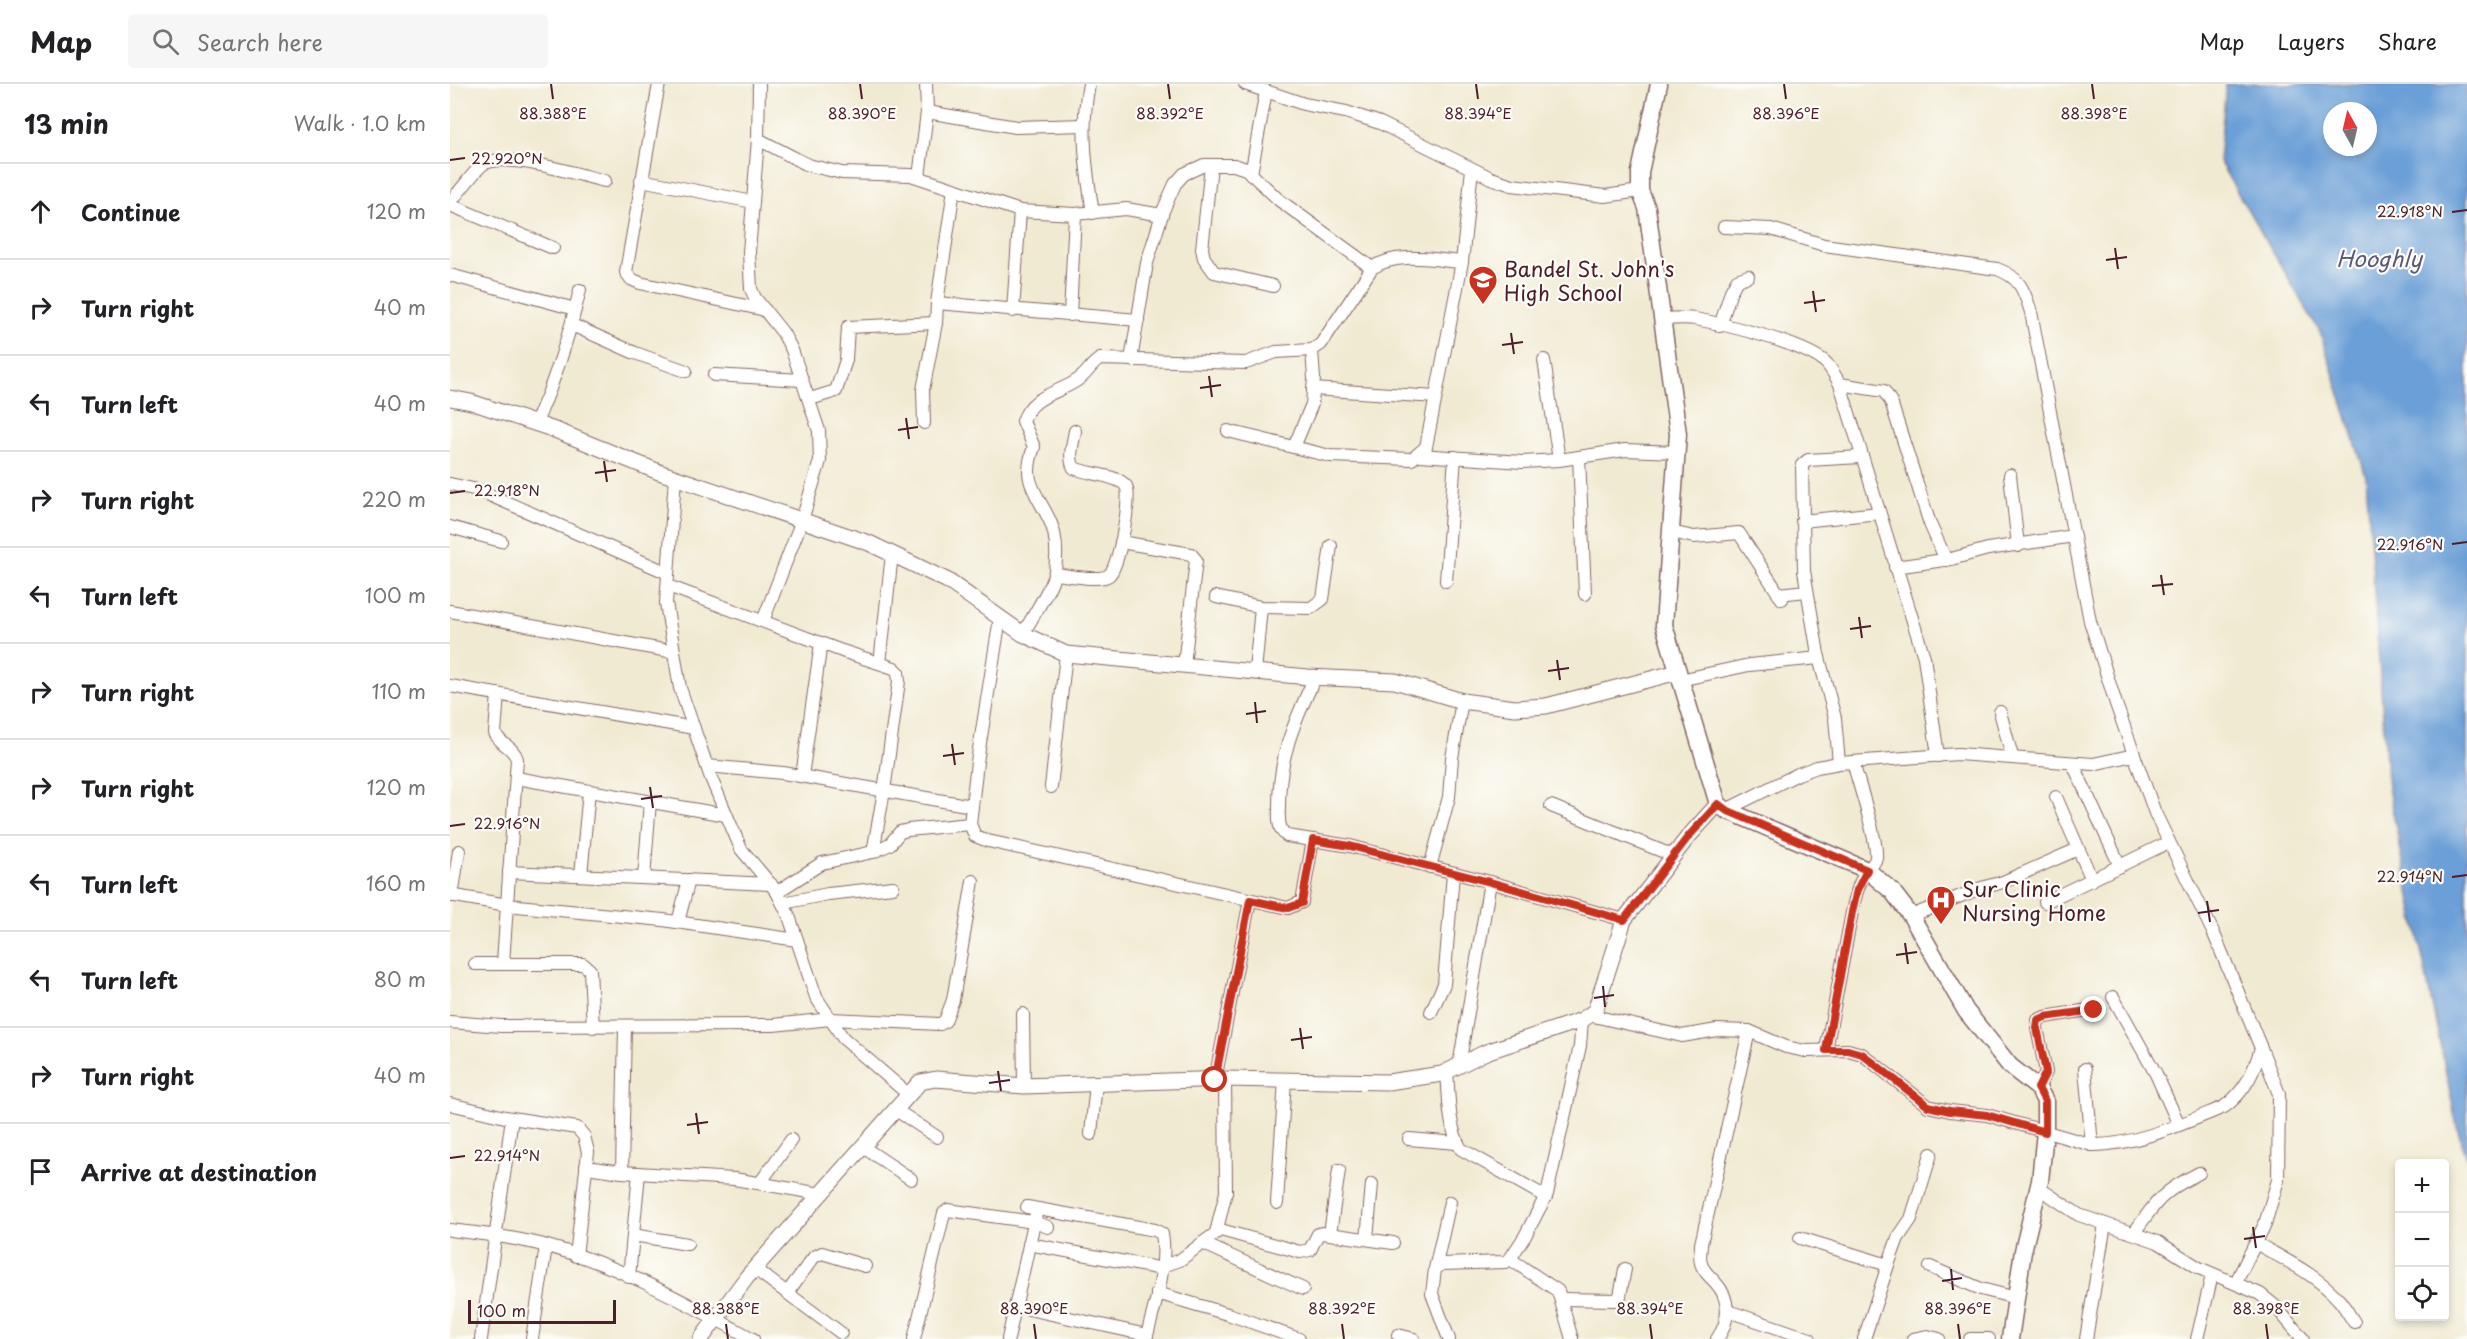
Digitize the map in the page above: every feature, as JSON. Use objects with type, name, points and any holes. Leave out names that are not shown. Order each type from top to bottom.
[{"type":"main road","points":[[1659,84],[1640,172],[1640,191],[1647,208],[1678,434],[1664,626],[1722,807],[1867,870],[1892,891],[1911,916],[1966,1011],[2010,1066],[2038,1088],[2045,1101],[2045,1132],[2039,1188],[2025,1241],[2010,1339]]},
{"type":"street","points":[[659,84],[626,272],[631,279],[640,283],[765,310]]},
{"type":"street","points":[[759,84],[758,139],[749,276],[755,298],[783,333],[792,350],[819,431],[820,461],[802,520],[763,621]]},
{"type":"street","points":[[919,177],[927,112],[926,84]]},
{"type":"street","points":[[1089,84],[1084,106],[1084,156],[1093,213]]},
{"type":"street","points":[[1245,84],[1305,104],[1346,112],[1380,123],[1491,178],[1533,189],[1605,196],[1640,191]]},
{"type":"street","points":[[1251,174],[1266,92]]},
{"type":"street","points":[[927,112],[1016,126],[1084,125]]},
{"type":"street","points":[[758,139],[808,165],[842,173],[911,175],[1020,211],[1075,214],[1126,209],[1162,215]]},
{"type":"street","points":[[553,248],[450,204],[481,166],[489,161],[533,163],[605,181]]},
{"type":"street","points":[[1131,360],[1147,263],[1162,215],[1175,184],[1184,174],[1204,165],[1234,165],[1251,174],[1279,200],[1372,267]]},
{"type":"street","points":[[1211,165],[1203,258],[1214,272],[1273,286]]},
{"type":"street","points":[[1227,431],[1330,456],[1397,460],[1412,459],[1420,454],[1426,447],[1462,262],[1472,169]]},
{"type":"street","points":[[641,180],[753,202]]},
{"type":"street","points":[[924,423],[923,390],[936,323],[954,189]]},
{"type":"street","points":[[1013,311],[1020,211]]},
{"type":"street","points":[[1070,315],[1075,214]]},
{"type":"street","points":[[1724,227],[1771,229],[1824,245],[1997,269],[2011,274],[2018,282],[2031,312],[2090,621],[2155,813],[2214,934],[2279,1094],[2278,1180],[2271,1211],[2236,1282]]},
{"type":"street","points":[[1023,634],[1055,574],[1054,534],[1050,522],[1034,496],[1028,471],[1034,447],[1023,421],[1026,410],[1040,398],[1079,380],[1093,363],[1100,359],[1246,363],[1276,352],[1312,350],[1321,344],[1372,267],[1397,258],[1462,262]]},
{"type":"street","points":[[450,275],[575,309]]},
{"type":"street","points":[[1720,326],[1731,291],[1737,280],[1748,276]]},
{"type":"street","points":[[536,423],[554,381],[572,325],[580,290]]},
{"type":"street","points":[[937,303],[1138,320]]},
{"type":"street","points":[[1662,319],[1693,319],[1798,348],[1824,361],[1832,369],[1840,384],[1924,657],[1938,756]]},
{"type":"street","points":[[810,399],[836,391],[846,360],[848,327],[936,323]]},
{"type":"street","points":[[572,325],[635,353],[686,371]]},
{"type":"street","points":[[1294,447],[1312,404],[1312,350]]},
{"type":"street","points":[[1544,360],[1559,460]]},
{"type":"street","points":[[714,375],[801,380]]},
{"type":"street","points":[[1840,384],[1884,392],[1891,402],[1930,524],[1946,560]]},
{"type":"street","points":[[1313,389],[1436,397]]},
{"type":"street","points":[[450,398],[471,402],[536,423],[675,478],[870,543],[948,581],[1023,634],[1066,654],[1315,677],[1395,681],[1462,701],[1515,708],[1546,706],[1679,676],[1749,665],[1820,658]]},
{"type":"street","points":[[1055,574],[1100,578],[1108,576],[1112,571],[1121,542],[1129,495],[1126,487],[1119,480],[1074,468],[1071,464],[1071,454],[1075,431]]},
{"type":"street","points":[[1420,454],[1522,462],[1559,460],[1625,450],[1677,452]]},
{"type":"street","points":[[1446,581],[1455,457]]},
{"type":"street","points":[[1579,457],[1585,594]]},
{"type":"street","points":[[1839,763],[1835,718],[1820,658],[1804,571],[1802,465],[1808,460],[1862,457]]},
{"type":"street","points":[[2010,475],[2018,546]]},
{"type":"street","points":[[675,478],[666,603],[680,688],[707,766],[741,849],[777,893],[797,940],[816,997],[843,1038],[909,1095]]},
{"type":"street","points":[[450,484],[478,490],[668,573]]},
{"type":"street","points":[[1802,521],[1878,513]]},
{"type":"street","points":[[450,527],[501,541]]},
{"type":"street","points":[[1671,532],[1694,537],[1739,533],[1780,596],[1807,591]]},
{"type":"street","points":[[1895,567],[1946,560],[1988,549],[2074,536]]},
{"type":"street","points":[[1121,542],[1191,554],[1196,560],[1184,665]]},
{"type":"street","points":[[1216,597],[1261,607],[1311,608],[1323,599],[1331,546]]},
{"type":"street","points":[[880,663],[892,554]]},
{"type":"street","points":[[668,586],[894,668],[898,672],[899,681],[884,791],[873,852]]},
{"type":"street","points":[[1255,672],[1261,607]]},
{"type":"street","points":[[450,611],[674,652]]},
{"type":"street","points":[[1000,618],[977,762],[970,824],[975,836],[987,842],[1288,908],[1302,903],[1313,840]]},
{"type":"street","points":[[802,776],[821,643]]},
{"type":"street","points":[[1051,787],[1066,654]]},
{"type":"street","points":[[1315,677],[1290,732],[1279,778],[1279,823],[1282,833],[1287,836],[1350,846],[1624,920]]},
{"type":"street","points":[[450,686],[694,728]]},
{"type":"street","points":[[498,694],[495,733],[497,739],[515,751],[518,759],[503,963]]},
{"type":"street","points":[[1430,867],[1449,797],[1452,758],[1462,701]]},
{"type":"street","points":[[2000,712],[2012,756]]},
{"type":"street","points":[[701,1339],[755,1269],[920,1082],[936,1079],[1024,1086],[1220,1079],[1388,1082],[1442,1074],[1486,1052],[1586,1018],[1595,1011],[1624,920],[1674,856],[1722,807],[1817,766],[1839,763],[1958,754],[2012,756],[2073,764],[2093,764],[2134,755]]},
{"type":"street","points":[[1826,1050],[1857,890],[1867,870],[1873,866],[1876,857],[1853,762]]},
{"type":"street","points":[[2073,764],[2120,866]]},
{"type":"street","points":[[707,766],[802,776],[972,806]]},
{"type":"street","points":[[516,778],[726,815]]},
{"type":"street","points":[[580,875],[589,791]]},
{"type":"street","points":[[2056,797],[2092,880]]},
{"type":"street","points":[[645,878],[650,802]]},
{"type":"street","points":[[1551,806],[1674,856]]},
{"type":"street","points":[[777,893],[822,863],[873,852],[890,844],[900,832],[970,824]]},
{"type":"street","points":[[2045,902],[2169,842]]},
{"type":"street","points":[[1911,916],[1978,889],[1997,884],[2078,849]]},
{"type":"street","points":[[459,851],[451,896],[507,905],[678,922],[797,940]]},
{"type":"street","points":[[509,872],[689,880],[777,893],[828,894],[893,887]]},
{"type":"street","points":[[1431,1012],[1444,984],[1453,873]]},
{"type":"street","points":[[678,922],[689,880]]},
{"type":"street","points":[[450,1022],[501,1026],[593,1027],[773,1025],[831,1019],[930,1025],[945,1021],[953,1000],[973,880]]},
{"type":"street","points":[[1490,882],[1453,1069],[1453,1126],[1457,1143],[1461,1149],[1546,1197]]},
{"type":"street","points":[[1029,1244],[1161,1268],[1180,1260],[1216,1233],[1226,1192],[1220,1079],[1250,900]]},
{"type":"street","points":[[476,964],[583,964],[590,970],[593,1027]]},
{"type":"street","points":[[2113,997],[2156,1074],[2179,1125]]},
{"type":"street","points":[[2038,1088],[2046,1072],[2037,1028],[2038,1020],[2094,1010]]},
{"type":"street","points":[[1023,1014],[1024,1086]]},
{"type":"street","points":[[1586,1018],[1682,1036],[1717,1030],[1749,1031],[1786,1047],[1805,1051],[1848,1050],[1862,1054],[1928,1106],[1987,1115],[2092,1146],[2106,1146],[2179,1125],[2224,1107],[2233,1101],[2251,1078],[2261,1048]]},
{"type":"street","points":[[1435,1269],[1442,1264],[1500,1263],[1510,1259],[1546,1197],[1586,1018]]},
{"type":"street","points":[[622,1172],[625,1026]]},
{"type":"street","points":[[1717,1339],[1726,1322],[1728,1311],[1724,1293],[1706,1274],[1700,1256],[1749,1031]]},
{"type":"street","points":[[2085,1069],[2092,1146]]},
{"type":"street","points":[[1277,1203],[1285,1080]]},
{"type":"street","points":[[1091,1134],[1096,1083]]},
{"type":"street","points":[[450,1104],[512,1118],[577,1128],[584,1136],[588,1152],[576,1256]]},
{"type":"street","points":[[896,1110],[937,1137]]},
{"type":"street","points":[[481,1339],[512,1118]]},
{"type":"street","points":[[1409,1139],[1457,1143]]},
{"type":"street","points":[[760,1183],[791,1140]]},
{"type":"street","points":[[863,1147],[911,1179]]},
{"type":"street","points":[[1864,1339],[1898,1238],[1911,1218],[1931,1154]]},
{"type":"street","points":[[586,1167],[622,1172],[723,1178],[821,1194]]},
{"type":"street","points":[[1330,1234],[1339,1170]]},
{"type":"street","points":[[629,1277],[639,1173]]},
{"type":"street","points":[[2134,1233],[2154,1203],[2166,1191],[2199,1173]]},
{"type":"street","points":[[1368,1239],[1372,1184]]},
{"type":"street","points":[[2039,1188],[2079,1215],[2158,1242],[2212,1275],[2236,1282],[2260,1294],[2276,1307],[2303,1339]]},
{"type":"street","points":[[1449,1339],[1432,1294],[1435,1269],[1450,1202]]},
{"type":"street","points":[[1008,1339],[1015,1306],[1034,1222],[1032,1208],[1155,1230],[1162,1234],[1164,1243],[1161,1268],[1147,1337],[1015,1306]]},
{"type":"street","points":[[915,1339],[944,1213],[948,1210],[1034,1222],[1048,1227]]},
{"type":"street","points":[[2086,1339],[2105,1224]]},
{"type":"street","points":[[1217,1229],[1300,1252],[1310,1250],[1318,1234],[1393,1243]]},
{"type":"street","points":[[450,1230],[546,1246],[576,1256],[629,1277],[753,1339]]},
{"type":"street","points":[[633,1235],[687,1244]]},
{"type":"street","points":[[1800,1238],[1888,1265]]},
{"type":"street","points":[[1202,1243],[1303,1289]]},
{"type":"street","points":[[2256,1243],[2321,1284],[2338,1299],[2354,1322]]},
{"type":"street","points":[[531,1339],[546,1246]]},
{"type":"street","points":[[787,1293],[814,1257],[822,1253],[865,1266]]},
{"type":"street","points":[[1510,1259],[1558,1291],[1572,1339]]},
{"type":"street","points":[[1930,1267],[1981,1289],[2016,1298]]},
{"type":"street","points":[[755,1269],[841,1333]]},
{"type":"street","points":[[1562,1299],[1616,1300],[1620,1296],[1625,1269]]},
{"type":"street","points":[[2197,1339],[2212,1275]]},
{"type":"street","points":[[1157,1293],[1299,1339]]},
{"type":"street","points":[[1728,1311],[1810,1339]]},
{"type":"street","points":[[1260,1339],[1261,1325]]},
{"type":"street","points":[[1398,1335],[1414,1339]]},
{"type":"street","points":[[1913,1339],[1927,1336],[1939,1339]]},
{"type":"street","points":[[1970,1339],[1989,1339]]},
{"type":"water","name":"Hooghly","points":[[2226,84],[2467,84],[2467,1158],[2457,1127],[2388,788],[2366,476],[2320,332],[2219,161]]},
{"type":"place","name":"Bandel St. John's High School","points":[[1483,306]]},
{"type":"place","name":"Sur Clinic Nursing Home","points":[[1941,926]]},
{"type":"route","points":[[1215,1080],[1250,900],[1288,908],[1302,903],[1306,891],[1313,840],[1350,846],[1490,882],[1624,920],[1688,837],[1718,804],[1726,810],[1867,870],[1857,890],[1826,1050],[1848,1050],[1862,1054],[1928,1106],[1987,1115],[2045,1132],[2045,1101],[2038,1088],[2046,1072],[2037,1028],[2038,1020],[2094,1010]]}]
